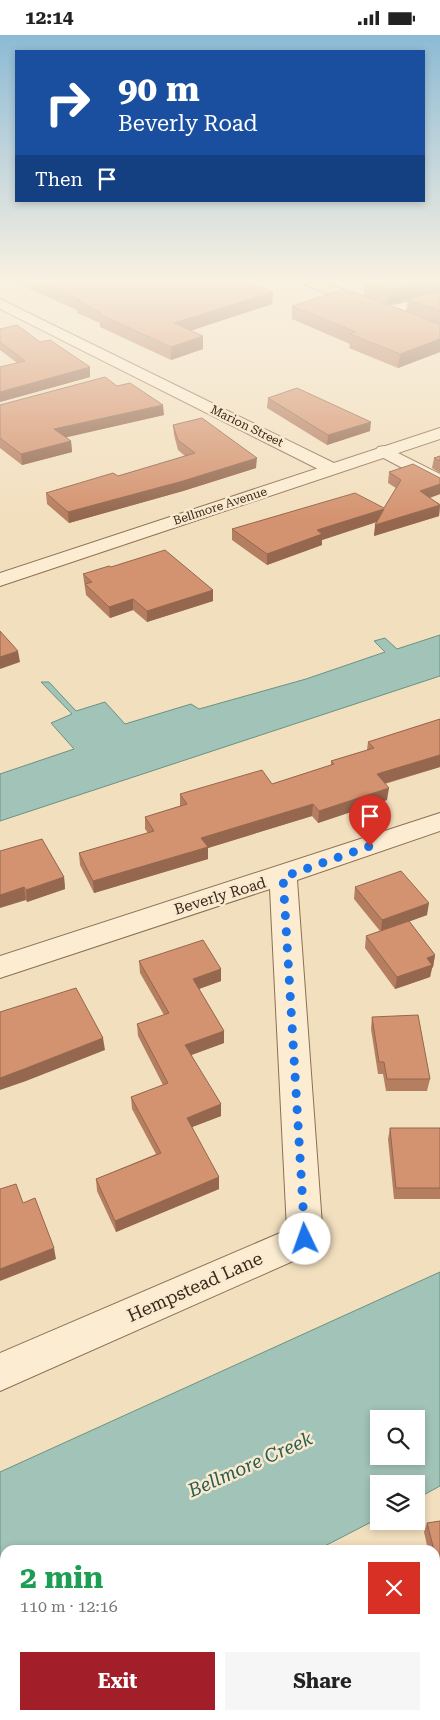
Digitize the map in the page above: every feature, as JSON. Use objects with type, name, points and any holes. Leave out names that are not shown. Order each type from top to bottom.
[{"type":"street","name":"Marion Street","points":[[114,360],[332,469]]},
{"type":"street","points":[[110,379],[137,371]]},
{"type":"street","name":"Bellmore Avenue","points":[[0,580],[440,433]]},
{"type":"street","points":[[384,451],[440,482]]},
{"type":"street","name":"Beverly Road","points":[[0,967],[194,903],[283,877],[440,822]]},
{"type":"street","name":"Hempstead Lane","points":[[0,1372],[305,1239],[283,877]]},
{"type":"water","points":[[440,635],[440,676],[0,821],[0,774],[74,749],[51,723],[72,714],[41,682],[49,682],[76,711],[105,702],[125,724],[191,704],[199,709],[306,679],[385,652],[374,641],[385,638],[397,649]]},
{"type":"water","name":"Bellmore Creek","points":[[440,1272],[440,1486],[425,1494],[425,1475],[370,1475],[370,1523],[327,1545],[0,1545],[0,1472]]},
{"type":"building","points":[[23,360],[79,360],[90,367],[0,392],[0,367],[25,361]]},
{"type":"building","points":[[105,377],[117,386],[130,383],[163,405],[54,429],[71,441],[21,454],[0,438],[0,405]]},
{"type":"building","points":[[297,388],[371,422],[328,435],[268,398]]},
{"type":"building","points":[[202,418],[257,458],[183,481],[68,512],[46,493],[113,473],[118,476],[195,453],[178,440],[173,425]]},
{"type":"building","points":[[413,464],[440,478],[440,484],[420,491],[440,505],[375,525],[384,509],[317,530],[322,534],[267,554],[232,529],[355,493],[384,508],[401,480],[389,472]]},
{"type":"building","points":[[165,550],[213,590],[147,611],[133,599],[109,607],[85,584],[92,582],[83,574]]},
{"type":"building","points":[[0,631],[18,651],[0,657]]},
{"type":"building","points":[[440,719],[440,755],[377,774],[389,788],[319,811],[313,804],[201,838],[208,847],[93,881],[79,853],[154,831],[145,817],[187,804],[180,794],[262,770],[272,784],[334,764],[331,761],[374,748],[368,742]]},
{"type":"building","points":[[42,839],[64,877],[26,890],[24,887],[0,895],[0,851]]},
{"type":"building","points":[[401,871],[429,903],[382,920],[355,887]]},
{"type":"building","points":[[409,921],[435,955],[427,958],[432,965],[397,977],[366,936]]},
{"type":"building","points":[[203,940],[221,969],[193,979],[224,1031],[185,1045],[221,1104],[187,1118],[219,1177],[115,1221],[96,1179],[161,1153],[131,1097],[168,1083],[137,1024],[169,1013],[139,961]]},
{"type":"building","points":[[76,988],[103,1038],[0,1078],[0,1012]]},
{"type":"building","points":[[418,1015],[430,1079],[387,1079],[384,1062],[379,1062],[372,1017]]},
{"type":"building","points":[[390,1128],[440,1128],[440,1188],[396,1188]]},
{"type":"building","points":[[16,1184],[23,1203],[35,1198],[54,1248],[0,1269],[0,1189]]},
{"type":"building","points":[[440,1521],[440,1545],[433,1545],[427,1523]]},
{"type":"route","points":[[305,1239],[283,877],[370,846]]}]
